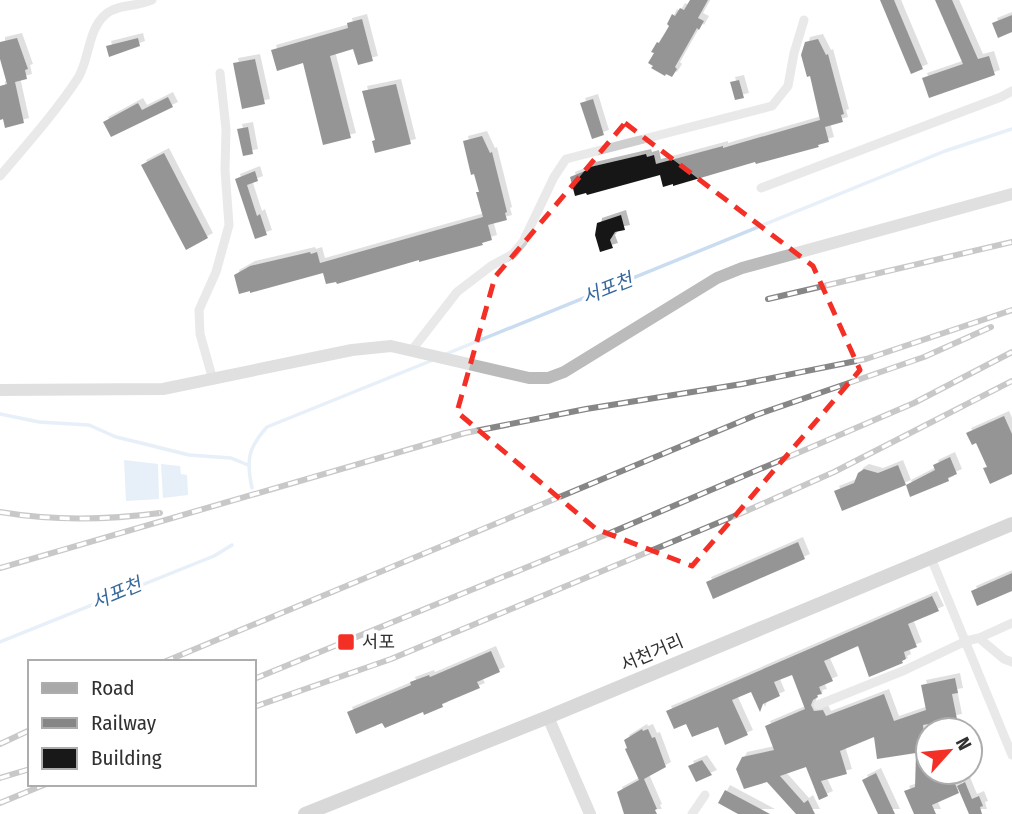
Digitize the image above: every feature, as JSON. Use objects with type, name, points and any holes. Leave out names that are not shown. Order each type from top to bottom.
[{"type":"main road","name":"서천거리","points":[[305,814],[548,717],[1012,524]]},
{"type":"street","points":[[0,176],[56,109],[80,75],[99,21],[108,12],[152,0]]},
{"type":"street","points":[[417,351],[457,292],[518,248],[566,159],[772,106],[788,86],[804,20]]},
{"type":"street","points":[[213,380],[200,334],[199,310],[216,272],[229,225],[225,170],[226,129],[220,73]]},
{"type":"street","points":[[761,188],[1012,91]]},
{"type":"street","points":[[0,390],[163,389],[352,350],[391,346],[529,377],[548,378],[564,372],[699,288],[730,273],[1012,194]]},
{"type":"street","points":[[931,558],[1012,755]]},
{"type":"street","points":[[818,705],[1012,624]]},
{"type":"street","points":[[979,638],[1004,659],[1012,662]]},
{"type":"street","points":[[548,717],[590,814]]},
{"type":"street","points":[[692,814],[705,795]]},
{"type":"highlighted area","points":[[625,123],[813,266],[860,370],[692,566],[596,529],[457,412],[495,277]]},
{"type":"water","points":[[124,460],[158,464],[159,499],[126,501]]},
{"type":"water","points":[[161,464],[180,466],[181,474],[187,475],[188,495],[163,498]]},
{"type":"building","points":[[690,0],[708,0],[698,18],[704,21],[699,30],[697,28],[672,77],[666,74],[665,76],[651,68],[653,66],[648,63],[654,53],[651,52],[669,26],[667,24],[672,14],[675,16],[680,8],[684,10]]},
{"type":"building","points":[[880,0],[894,0],[923,69],[911,74]]},
{"type":"building","points":[[935,0],[952,0],[978,59],[989,56],[995,75],[929,98],[922,78],[963,64]]},
{"type":"building","points":[[1012,15],[1012,32],[998,38],[992,23]]},
{"type":"building","points":[[362,19],[373,61],[358,65],[353,49],[330,56],[351,138],[323,145],[303,63],[277,71],[271,50],[348,28],[347,23]]},
{"type":"building","points":[[17,38],[28,69],[25,70],[27,79],[15,82],[24,123],[5,128],[3,119],[0,120],[0,86],[7,84],[0,59],[0,42]]},
{"type":"building","points":[[138,38],[140,46],[109,57],[106,46]]},
{"type":"building","points":[[818,39],[826,55],[828,54],[844,114],[841,115],[843,122],[825,127],[829,142],[673,186],[663,187],[660,175],[575,196],[570,177],[587,170],[586,168],[646,154],[647,157],[654,155],[656,164],[820,120],[810,76],[807,77],[801,55],[805,42]]},
{"type":"building","points":[[255,59],[265,104],[242,109],[233,63]]},
{"type":"building","points":[[739,80],[744,98],[735,100],[730,82]]},
{"type":"building","points":[[396,84],[411,144],[375,153],[372,141],[375,140],[362,91]]},
{"type":"building","points":[[168,97],[173,107],[111,137],[103,122],[138,103],[142,110]]},
{"type":"building","points":[[593,99],[604,135],[592,139],[580,103]]},
{"type":"building","points":[[248,127],[253,154],[243,156],[237,129]]},
{"type":"building","points":[[482,136],[490,153],[492,152],[507,212],[507,220],[488,225],[492,240],[482,243],[483,245],[337,284],[326,284],[323,273],[239,294],[234,275],[250,266],[310,252],[317,252],[320,263],[483,217],[476,192],[479,192],[474,174],[471,175],[463,141]]},
{"type":"building","points":[[164,153],[208,238],[186,250],[141,165]]},
{"type":"building","points":[[255,171],[258,181],[247,185],[257,216],[260,214],[267,235],[255,239],[235,179]]},
{"type":"building","points":[[621,215],[625,230],[615,232],[610,240],[613,248],[600,252],[595,235],[597,223]]},
{"type":"building","points":[[1004,416],[1012,434],[1012,474],[990,484],[983,468],[987,467],[976,443],[972,445],[966,433]]},
{"type":"building","points":[[950,457],[957,474],[948,478],[949,481],[910,497],[906,485],[935,470],[933,465]]},
{"type":"building","points":[[898,465],[906,485],[842,511],[834,491],[854,483],[858,473],[864,469],[878,473]]},
{"type":"building","points":[[798,542],[805,559],[713,599],[706,582]]},
{"type":"building","points":[[1012,573],[1012,591],[977,606],[971,591]]},
{"type":"building","points":[[932,596],[939,611],[908,624],[917,647],[904,652],[906,659],[903,663],[869,677],[858,646],[824,661],[833,681],[819,687],[822,694],[817,695],[811,705],[814,711],[823,710],[826,716],[884,694],[894,721],[926,710],[921,685],[955,678],[958,693],[952,694],[956,716],[914,716],[914,753],[877,759],[874,737],[840,751],[847,774],[821,781],[828,796],[819,800],[806,767],[780,776],[804,803],[808,800],[815,814],[796,814],[767,782],[744,789],[736,769],[742,757],[774,750],[765,726],[805,709],[792,675],[774,682],[780,696],[763,704],[760,712],[751,692],[732,700],[748,735],[725,745],[718,727],[692,737],[686,724],[674,729],[666,711]]},
{"type":"building","points":[[491,651],[500,672],[477,682],[480,688],[424,715],[423,712],[385,728],[382,723],[356,734],[347,712],[411,685],[410,682],[429,675],[430,677]]},
{"type":"building","points":[[642,729],[648,729],[652,738],[655,737],[666,767],[644,779],[657,814],[624,814],[617,792],[639,780],[625,749],[624,740]]},
{"type":"building","points":[[702,760],[712,775],[696,782],[688,766]]},
{"type":"building","points":[[876,773],[895,814],[878,814],[862,780]]},
{"type":"building","points":[[956,786],[959,793],[932,805],[936,814],[914,814],[904,791],[915,787]]},
{"type":"building","points":[[957,786],[967,786],[972,799],[979,796],[983,806],[980,807],[982,814],[969,814]]},
{"type":"building","points":[[725,790],[770,814],[738,814],[718,803]]},
{"type":"waterway","name":"서포천","points":[[446,354],[945,151],[1012,129]]},
{"type":"waterway","name":"서포천","points":[[252,488],[250,455],[256,441],[267,427],[433,360]]},
{"type":"waterway","points":[[0,414],[39,422],[89,425],[116,437],[189,455],[231,458],[248,465]]},
{"type":"waterway","name":"서포천","points":[[0,642],[214,556],[232,545]]},
{"type":"railway","points":[[768,299],[1012,242]]},
{"type":"railway","points":[[0,568],[465,433],[866,359],[1012,310]]},
{"type":"railway","points":[[169,660],[756,415],[924,357],[991,327]]},
{"type":"railway","points":[[256,678],[603,536],[914,403],[1012,352]]},
{"type":"railway","points":[[256,706],[391,659],[744,512],[834,472],[1012,381]]},
{"type":"railway","points":[[0,512],[80,519],[160,513]]},
{"type":"railway","points":[[0,744],[28,731]]},
{"type":"railway","points":[[0,778],[28,770]]},
{"type":"railway","points":[[0,803],[41,786]]},
{"type":"place","name":"서포","points":[[346,642]]}]
